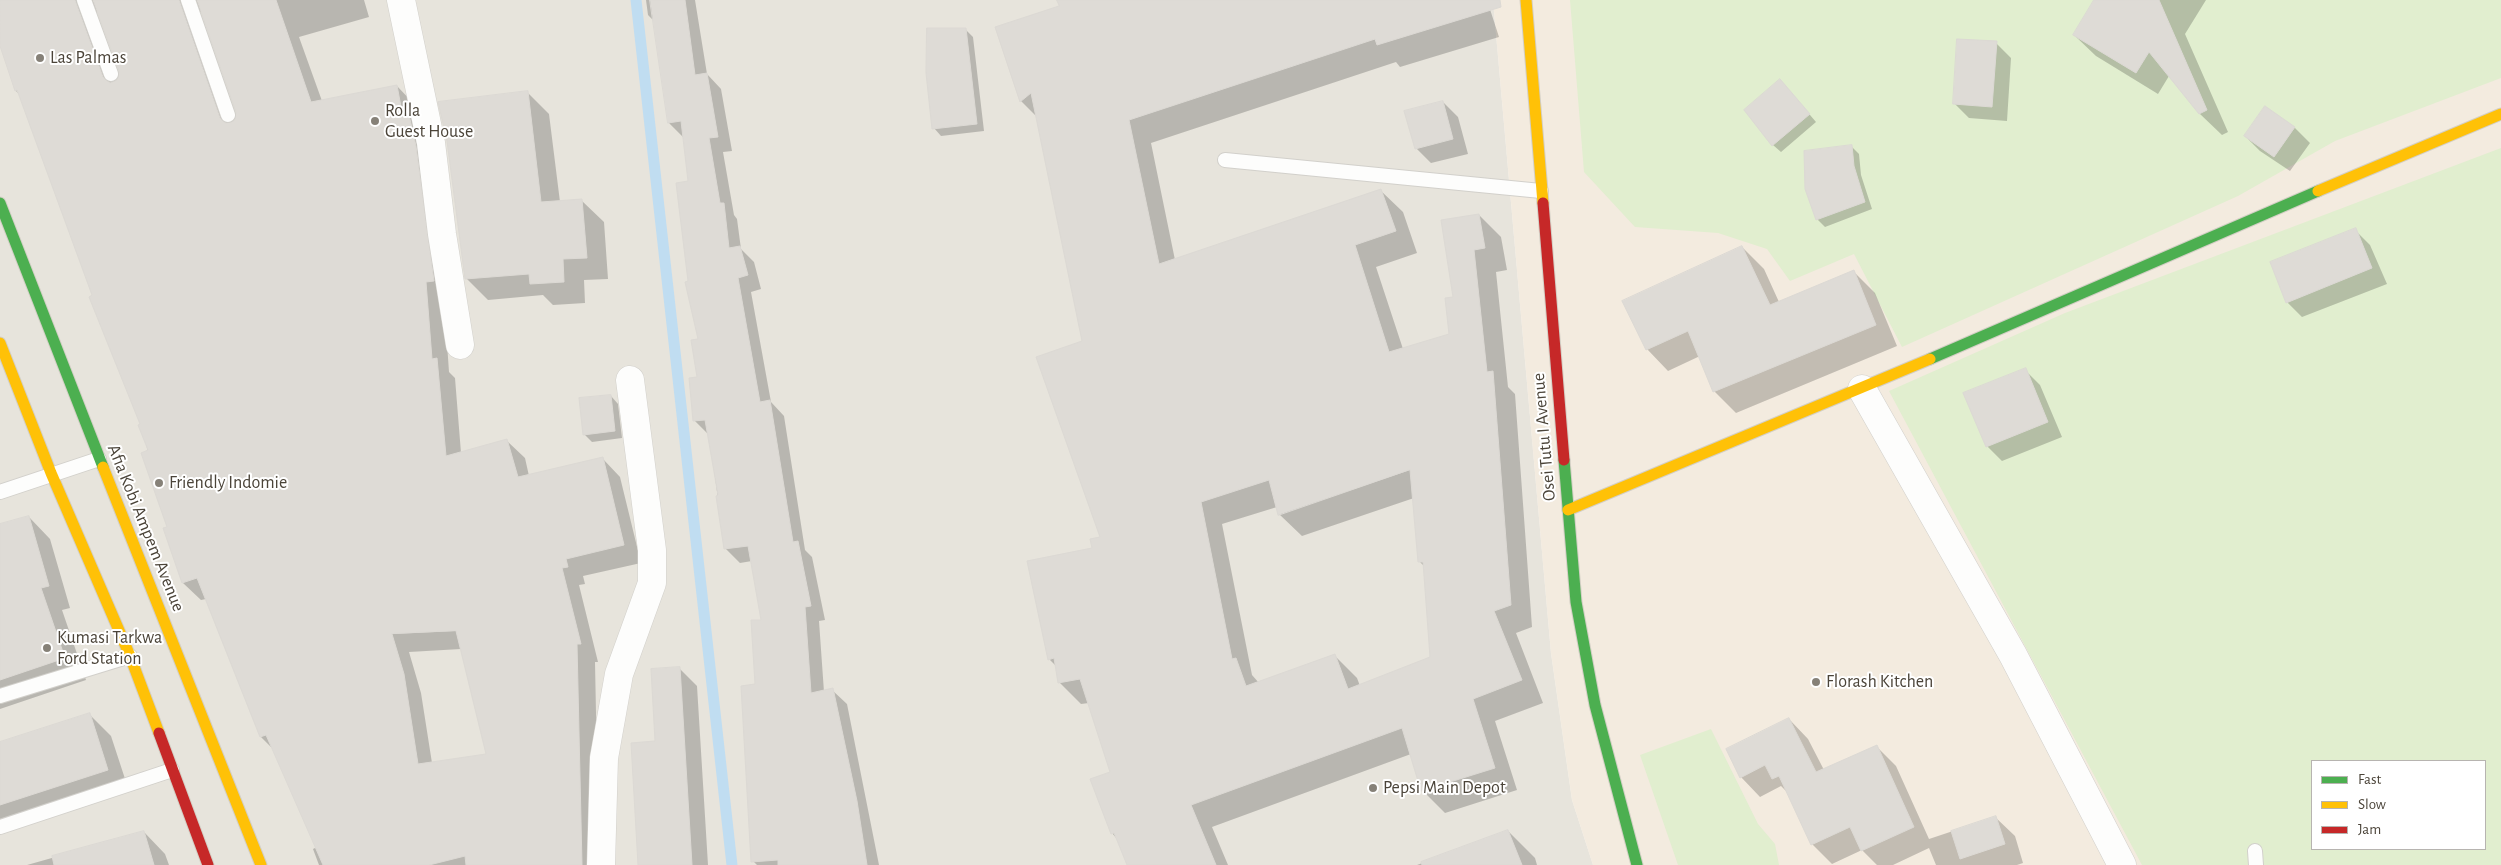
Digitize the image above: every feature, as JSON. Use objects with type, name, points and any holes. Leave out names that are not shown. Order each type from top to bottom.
[{"type":"street","points":[[401,0],[431,143],[442,234],[460,345]]},
{"type":"street","name":"Osei Tutu I Avenue","points":[[1526,0],[1576,602],[1595,705],[1637,865]]},
{"type":"street","points":[[1568,510],[1862,389],[2270,210],[2501,114]]},
{"type":"street","name":"Afia Kobi Ampem Avenue","points":[[0,203],[99,459],[180,656],[261,865]]},
{"type":"street","points":[[0,343],[51,473],[130,656],[208,865]]},
{"type":"street","points":[[601,865],[604,758],[619,674],[652,582],[652,550],[630,380]]},
{"type":"street","points":[[1862,389],[2013,655],[2122,865]]},
{"type":"lane","points":[[84,0],[111,74]]},
{"type":"lane","points":[[188,0],[228,115]]},
{"type":"lane","points":[[1225,160],[1541,192]]},
{"type":"lane","points":[[0,492],[51,473],[99,459]]},
{"type":"lane","points":[[0,696],[130,656]]},
{"type":"lane","points":[[0,827],[172,770]]},
{"type":"lane","points":[[2255,851],[2256,865]]},
{"type":"shaded area","points":[[0,0],[1493,0],[1551,653],[1572,800],[1593,865],[0,865]]},
{"type":"shaded area","points":[[1493,0],[2501,0],[2501,865],[1593,865],[1572,800],[1551,653]]},
{"type":"green space","points":[[1570,0],[2501,0],[2501,78],[2335,141],[2238,196],[1902,347],[1854,254],[1790,281],[1767,249],[1718,233],[1635,227],[1584,172]]},
{"type":"green space","points":[[2501,148],[2501,865],[2142,865],[1889,391],[2065,313]]},
{"type":"green space","points":[[1711,729],[1758,824],[1775,844],[1779,865],[1678,865],[1640,755]]},
{"type":"building","points":[[0,0],[75,0],[103,77],[110,83],[117,80],[119,71],[93,0],[179,0],[220,118],[226,123],[234,121],[236,112],[197,0],[276,0],[311,102],[397,85],[401,107],[407,106],[416,146],[434,281],[426,282],[432,359],[437,358],[446,456],[507,439],[518,477],[603,457],[624,545],[566,559],[568,567],[562,568],[581,644],[577,644],[582,865],[466,865],[465,856],[429,865],[323,865],[266,735],[260,737],[197,578],[182,583],[163,528],[167,527],[141,453],[148,450],[138,425],[140,424],[89,297],[92,295],[17,90],[15,91],[0,46]],"holes":[[[456,631],[486,754],[418,764],[404,674],[392,634]]]},
{"type":"building","points":[[650,0],[685,0],[695,75],[707,73],[718,137],[709,138],[720,203],[724,203],[729,248],[740,246],[748,275],[738,278],[760,402],[770,400],[793,542],[798,541],[811,606],[805,607],[811,693],[833,688],[857,801],[867,865],[778,865],[778,860],[751,862],[741,686],[755,684],[751,620],[761,620],[748,546],[724,549],[716,496],[718,495],[705,420],[693,421],[689,378],[697,377],[691,340],[698,339],[685,282],[688,281],[676,183],[688,181],[681,121],[668,123]]},
{"type":"building","points":[[1057,0],[1500,0],[1501,7],[1377,45],[1375,39],[1129,120],[1159,264],[1381,189],[1396,231],[1355,245],[1389,352],[1449,334],[1445,298],[1453,297],[1441,220],[1479,214],[1485,248],[1474,250],[1487,372],[1493,371],[1511,605],[1494,611],[1522,680],[1473,699],[1495,768],[1421,791],[1402,728],[1191,805],[1216,865],[1127,865],[1114,833],[1111,834],[1090,779],[1110,772],[1080,679],[1058,683],[1054,658],[1048,660],[1027,561],[1092,548],[1090,539],[1100,537],[1036,357],[1082,341],[1031,93],[1020,102],[995,27],[1059,6]],"holes":[[[1410,470],[1418,562],[1423,562],[1430,657],[1348,689],[1335,654],[1246,686],[1236,658],[1232,659],[1201,502],[1269,480],[1278,515]]]},
{"type":"building","points":[[2094,0],[2159,0],[2207,110],[2199,114],[2149,52],[2136,73],[2073,35]]},
{"type":"building","points":[[927,28],[966,28],[977,124],[932,129],[926,73]]},
{"type":"building","points":[[1957,39],[1997,41],[1992,107],[1953,104]]},
{"type":"building","points":[[1780,79],[1810,114],[1772,146],[1744,110]]},
{"type":"building","points":[[528,91],[541,202],[582,199],[587,258],[563,259],[564,282],[530,284],[529,274],[465,279],[447,141],[438,102]]},
{"type":"building","points":[[1443,101],[1453,139],[1415,149],[1404,111]]},
{"type":"building","points":[[2265,106],[2295,127],[2274,157],[2244,136]]},
{"type":"building","points":[[1852,145],[1854,166],[1865,202],[1816,220],[1805,189],[1804,151]]},
{"type":"building","points":[[2356,228],[2372,268],[2286,303],[2270,262]]},
{"type":"building","points":[[1742,246],[1770,305],[1854,270],[1876,325],[1713,392],[1688,331],[1646,350],[1622,301]]},
{"type":"building","points":[[2026,368],[2048,422],[1986,447],[1963,393]]},
{"type":"building","points":[[611,395],[615,431],[583,435],[579,398]]},
{"type":"building","points":[[29,516],[49,586],[41,588],[65,658],[0,680],[0,524]]},
{"type":"building","points":[[680,667],[692,865],[638,865],[631,743],[655,741],[651,669]]},
{"type":"building","points":[[90,713],[108,770],[0,805],[0,742]]},
{"type":"building","points":[[1789,718],[1816,772],[1877,745],[1914,827],[1861,851],[1850,827],[1811,845],[1779,776],[1772,779],[1765,765],[1740,778],[1726,749]]},
{"type":"building","points":[[1996,816],[2005,844],[1960,859],[1951,831]]},
{"type":"building","points":[[1508,830],[1522,865],[1422,865],[1421,862]]},
{"type":"building","points":[[144,831],[154,865],[54,865],[52,856]]},
{"type":"waterway","points":[[636,0],[732,865]]},
{"type":"traffic: fast","points":[[1930,359],[2318,191]]},
{"type":"traffic: fast","points":[[0,203],[103,467]]},
{"type":"traffic: fast","points":[[1564,460],[1576,602],[1595,705],[1637,865]]},
{"type":"traffic: slow","points":[[1526,0],[1543,203]]},
{"type":"traffic: slow","points":[[2318,191],[2501,114]]},
{"type":"traffic: slow","points":[[0,343],[51,473],[130,656],[159,733]]},
{"type":"traffic: slow","points":[[1568,510],[1930,359]]},
{"type":"traffic: slow","points":[[103,467],[261,865]]},
{"type":"traffic: jam","points":[[1543,203],[1564,460]]},
{"type":"traffic: jam","points":[[159,733],[208,865]]},
{"type":"place","name":"Las Palmas","points":[[40,58]]},
{"type":"place","name":"Rolla Guest House","points":[[375,121]]},
{"type":"place","name":"Friendly Indomie","points":[[159,483]]},
{"type":"place","name":"Kumasi Tarkwa Ford Station","points":[[47,648]]},
{"type":"place","name":"Florash Kitchen","points":[[1816,682]]},
{"type":"place","name":"Pepsi Main Depot","points":[[1373,788]]}]
